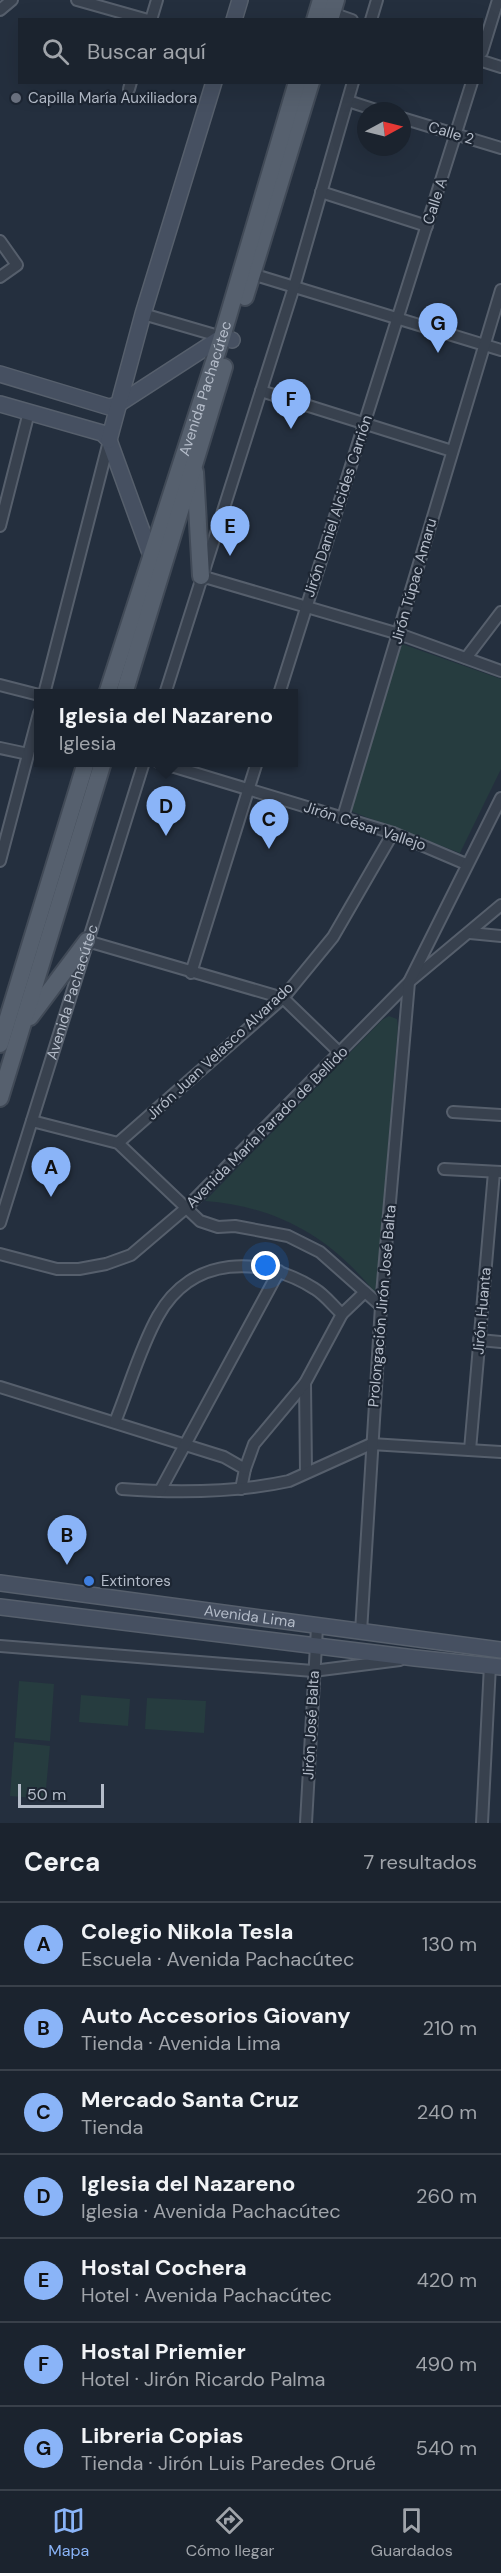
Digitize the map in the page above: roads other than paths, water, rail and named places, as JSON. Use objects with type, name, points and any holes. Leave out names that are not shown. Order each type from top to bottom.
[{"type":"main road","points":[[235,18],[240,0]]},
{"type":"main road","points":[[318,18],[330,8]]},
{"type":"main road","points":[[109,440],[143,314],[213,84]]},
{"type":"main road","name":"Avenida Pachacútec","points":[[125,689],[195,460],[296,84]]},
{"type":"main road","name":"Avenida Pachacútec","points":[[108,689],[150,554],[252,274],[310,84]]},
{"type":"main road","points":[[0,374],[109,407],[117,405],[227,338]]},
{"type":"main road","points":[[0,404],[102,433],[109,440],[150,554]]},
{"type":"main road","points":[[195,460],[201,576]]},
{"type":"main road","points":[[0,1041],[84,767]]},
{"type":"main road","points":[[0,1098],[101,767]]},
{"type":"main road","points":[[23,1028],[87,941]]},
{"type":"main road","name":"Avenida Lima","points":[[0,1583],[501,1650]]},
{"type":"main road","name":"Avenida Lima","points":[[0,1607],[495,1666]]},
{"type":"street","points":[[0,10],[12,0]]},
{"type":"street","points":[[77,0],[142,18]]},
{"type":"street","points":[[150,18],[157,0]]},
{"type":"street","points":[[372,18],[377,0]]},
{"type":"street","points":[[483,49],[498,0]]},
{"type":"street","points":[[330,8],[348,18]]},
{"type":"street","points":[[483,61],[501,68]]},
{"type":"street","points":[[166,689],[294,287],[352,84]]},
{"type":"street","name":"Calle A","points":[[398,319],[471,84]]},
{"type":"street","points":[[348,101],[357,104]]},
{"type":"street","name":"Calle 2","points":[[411,121],[501,148]]},
{"type":"street","points":[[321,192],[427,226]]},
{"type":"street","points":[[0,241],[17,265],[0,277]]},
{"type":"street","points":[[252,274],[501,350]]},
{"type":"street","name":"Jirón Túpac Amaru","points":[[343,817],[483,344],[501,293]]},
{"type":"street","points":[[143,314],[227,338]]},
{"type":"street","name":"Jirón Daniel Alcides Carrión","points":[[280,689],[398,319]]},
{"type":"street","points":[[261,391],[452,451]]},
{"type":"street","points":[[0,526],[29,412]]},
{"type":"street","points":[[45,689],[109,440]]},
{"type":"street","points":[[201,576],[399,633],[501,671]]},
{"type":"street","points":[[466,658],[501,612]]},
{"type":"street","points":[[0,685],[34,694]]},
{"type":"street","points":[[0,861],[5,818],[34,732]]},
{"type":"street","points":[[0,748],[28,754]]},
{"type":"street","name":"Avenida Pachacútec","points":[[0,1223],[142,767]]},
{"type":"street","name":"Jirón César Vallejo","points":[[176,767],[393,833],[466,864]]},
{"type":"street","points":[[191,973],[256,767]]},
{"type":"street","points":[[410,982],[466,864],[501,798]]},
{"type":"street","name":"Jirón Juan Velasco Alvarado","points":[[118,1143],[283,998],[333,937],[393,833]]},
{"type":"street","name":"Avenida María Parado de Bellido","points":[[0,1254],[57,1269],[79,1269],[106,1264],[131,1255],[185,1209],[410,982],[470,933],[501,904]]},
{"type":"street","points":[[470,933],[501,936]]},
{"type":"street","points":[[87,941],[283,998],[341,1054]]},
{"type":"street","name":"Prolongación Jirón José Balta","points":[[361,1632],[381,1306],[410,982]]},
{"type":"street","points":[[453,1112],[501,1115]]},
{"type":"street","points":[[32,1121],[118,1143],[200,1221],[218,1227],[234,1226],[288,1236],[320,1252],[381,1306]]},
{"type":"street","points":[[444,1169],[497,1172]]},
{"type":"street","name":"Jirón Huanta","points":[[470,1450],[497,1172]]},
{"type":"street","points":[[115,1422],[159,1315],[176,1292],[194,1278],[212,1270],[237,1266],[264,1266],[316,1289],[342,1314]]},
{"type":"street","points":[[160,1491],[279,1271]]},
{"type":"street","points":[[241,1489],[254,1444],[305,1383],[342,1314],[365,1292]]},
{"type":"street","points":[[479,1340],[501,1342]]},
{"type":"street","points":[[305,1383],[306,1472]]},
{"type":"street","points":[[0,1387],[224,1457],[245,1469]]},
{"type":"street","points":[[122,1489],[160,1491],[241,1489],[289,1481],[371,1444],[501,1452]]},
{"type":"street","name":"Jirón José Balta","points":[[306,1823],[317,1627]]},
{"type":"street","name":"Avenida Lima","points":[[0,1646],[313,1671],[416,1658]]},
{"type":"street","points":[[482,1823],[495,1666]]},
{"type":"place","name":"Capilla María Auxiliadora","points":[[16,98]]},
{"type":"place","name":"Libreria Copias","points":[[438,353]]},
{"type":"place","name":"Hostal Priemier","points":[[291,429]]},
{"type":"place","name":"Hostal Cochera","points":[[230,556]]},
{"type":"place","name":"Iglesia del Nazareno","points":[[166,836]]},
{"type":"place","name":"Mercado Santa Cruz","points":[[269,849]]},
{"type":"place","name":"Colegio Nikola Tesla","points":[[51,1197]]},
{"type":"place","name":"Auto Accesorios Giovany","points":[[67,1565]]},
{"type":"place","name":"Extintores","points":[[89,1581]]}]
